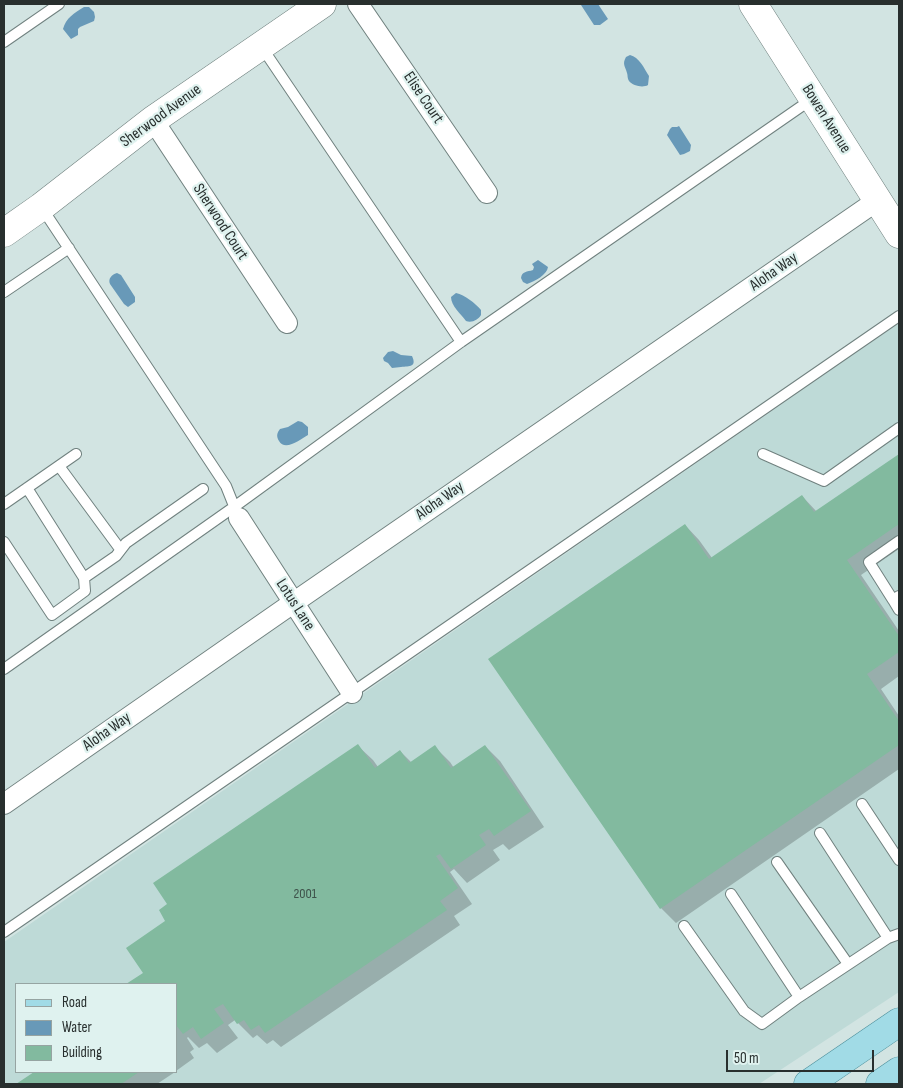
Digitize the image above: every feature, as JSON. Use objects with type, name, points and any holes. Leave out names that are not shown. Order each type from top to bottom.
[{"type":"main road","points":[[808,1084],[899,1022]]},
{"type":"main road","points":[[880,1084],[899,1071]]},
{"type":"street","name":"Sherwood Avenue","points":[[4,233],[41,207],[153,120],[322,4]]},
{"type":"street","name":"Elise Court","points":[[358,4],[487,193]]},
{"type":"street","name":"Bowen Avenue","points":[[753,4],[899,234]]},
{"type":"street","name":"Sherwood Court","points":[[153,120],[287,323]]},
{"type":"street","name":"Aloha Way","points":[[4,804],[878,200]]},
{"type":"street","name":"Lotus Lane","points":[[236,512],[352,693]]},
{"type":"lane","points":[[4,42],[59,4]]},
{"type":"lane","points":[[261,45],[461,342]]},
{"type":"lane","points":[[4,669],[236,512],[461,342],[812,98]]},
{"type":"lane","points":[[41,207],[226,486],[236,512]]},
{"type":"lane","points":[[4,292],[69,248]]},
{"type":"lane","points":[[4,932],[899,316]]},
{"type":"lane","points":[[764,454],[824,481],[899,428]]},
{"type":"lane","points":[[4,504],[76,454]]},
{"type":"lane","points":[[59,466],[120,549]]},
{"type":"lane","points":[[4,542],[52,615],[85,591],[84,578],[27,488]]},
{"type":"lane","points":[[84,578],[116,556],[126,543],[203,489]]},
{"type":"lane","points":[[899,541],[869,562],[896,598],[899,610]]},
{"type":"lane","points":[[862,804],[899,860]]},
{"type":"lane","points":[[820,833],[888,938]]},
{"type":"lane","points":[[777,862],[848,964]]},
{"type":"lane","points":[[731,894],[800,997]]},
{"type":"lane","points":[[684,926],[744,1011],[762,1024],[848,964],[888,938],[899,934]]},
{"type":"shaded area","points":[[899,323],[899,992],[759,1084],[4,1084],[4,942]]},
{"type":"water","points":[[582,4],[598,4],[608,19],[600,25],[594,25]]},
{"type":"water","points":[[84,7],[89,7],[94,12],[94,21],[80,27],[78,35],[71,39],[63,29],[64,25],[71,16]]},
{"type":"water","points":[[630,55],[639,60],[649,76],[648,85],[638,86],[629,81],[624,63],[626,57]]},
{"type":"water","points":[[679,126],[691,145],[690,151],[680,155],[667,135],[672,127]]},
{"type":"water","points":[[538,260],[548,267],[545,273],[530,283],[523,282],[522,274],[533,270],[532,264]]},
{"type":"water","points":[[117,273],[121,275],[135,297],[135,302],[128,307],[110,284],[110,277]]},
{"type":"water","points":[[456,293],[470,300],[481,310],[481,315],[478,318],[473,321],[466,321],[454,307],[451,300],[451,297]]},
{"type":"water","points":[[393,351],[401,355],[412,356],[413,364],[392,368],[383,358],[388,352]]},
{"type":"water","points":[[298,421],[308,427],[308,435],[293,444],[282,444],[277,436],[280,429]]},
{"type":"building","points":[[899,454],[899,524],[847,560],[899,636],[899,652],[867,674],[899,721],[899,745],[660,909],[488,659],[685,524],[709,559],[802,495],[814,512]]},
{"type":"building","points":[[358,744],[375,768],[400,750],[409,763],[435,745],[451,768],[485,745],[531,811],[494,836],[489,829],[479,835],[486,845],[451,869],[440,854],[436,856],[458,888],[440,901],[447,910],[265,1033],[259,1025],[251,1030],[244,1020],[237,1024],[223,1004],[214,1009],[224,1023],[201,1039],[193,1027],[183,1034],[178,1028],[178,983],[128,983],[143,973],[126,948],[165,921],[159,910],[167,904],[153,883]]},
{"type":"building","points":[[32,1073],[138,1073],[121,1084],[16,1084]]}]
